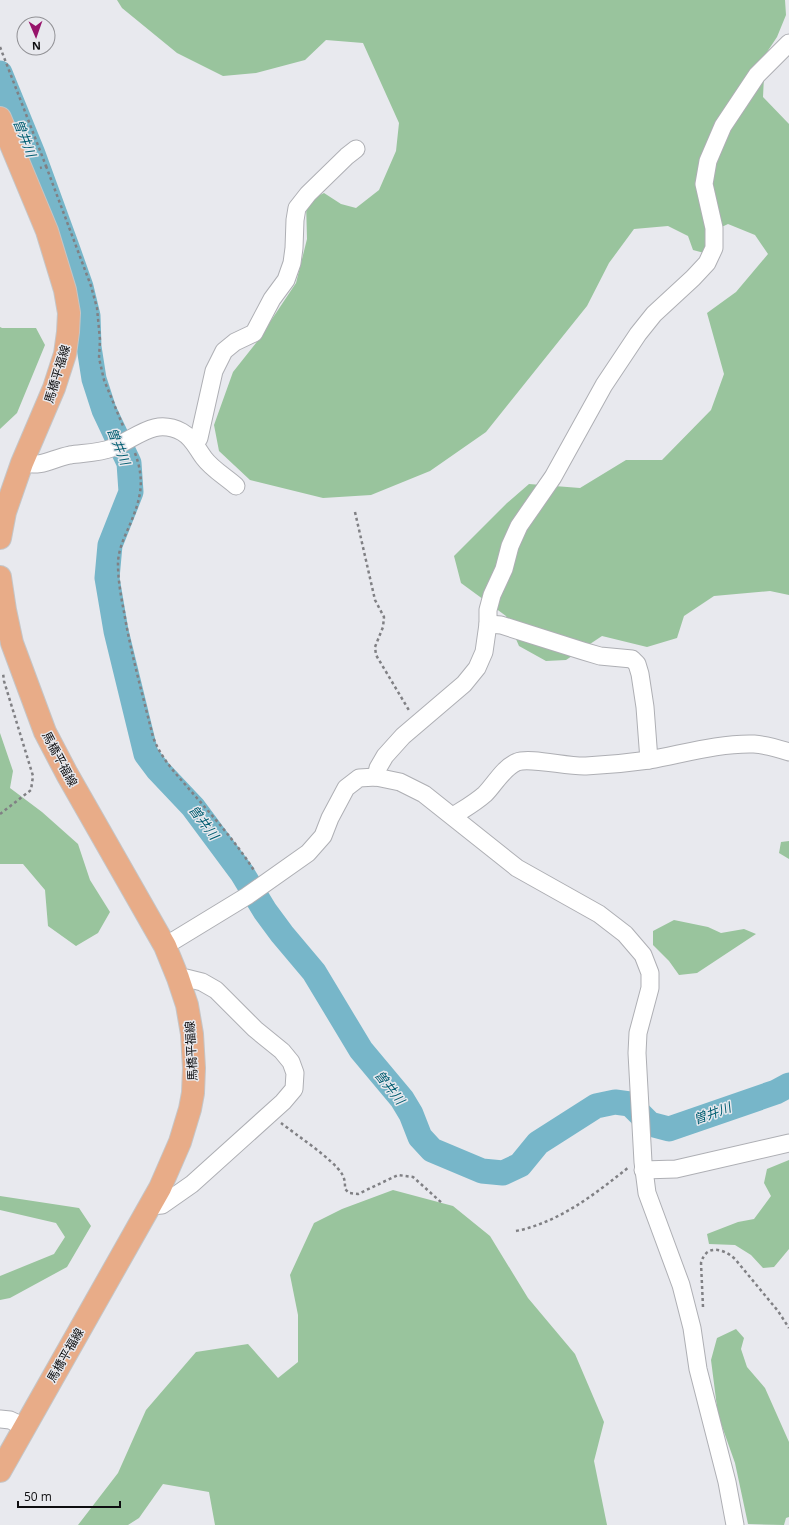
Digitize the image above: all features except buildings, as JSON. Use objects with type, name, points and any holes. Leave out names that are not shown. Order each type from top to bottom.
[{"type":"main road","name":"馬橋平福線","points":[[0,118],[47,231],[65,290],[69,313],[65,354],[54,388],[22,463],[5,512],[0,538]]},
{"type":"main road","name":"馬橋平福線","points":[[0,577],[12,643],[44,732],[165,946],[178,978],[187,1006],[192,1034],[194,1068],[193,1093],[190,1109],[180,1142],[160,1188],[0,1471]]},
{"type":"street","points":[[376,776],[384,756],[464,684],[477,668],[484,652],[488,624],[488,610],[492,595],[504,569],[510,546],[519,526],[553,476],[604,385],[633,340],[654,314],[707,263],[714,248],[714,228],[704,184],[708,161],[723,126],[757,75],[789,43]]},
{"type":"street","points":[[195,444],[199,438],[214,371],[224,351],[234,342],[254,333],[272,299],[286,280],[292,264],[297,208],[308,194],[356,149]]},
{"type":"street","points":[[22,463],[32,465],[46,464],[67,456],[104,450],[156,426],[172,427],[185,433],[195,444],[204,458],[236,486]]},
{"type":"street","points":[[488,624],[501,625],[600,656],[632,659],[637,664],[640,674],[645,707],[649,760]]},
{"type":"street","points":[[453,816],[474,804],[510,766],[517,762],[526,760],[564,766],[584,766],[649,760],[729,745],[754,744],[772,746],[789,752]]},
{"type":"street","points":[[165,946],[257,889],[308,853],[323,836],[330,818],[346,788],[359,778],[376,776],[400,782],[418,791],[453,816],[516,868],[599,914],[625,934],[643,955],[650,973],[650,988],[638,1032],[637,1053],[639,1112],[643,1166],[647,1193],[681,1285],[692,1328],[698,1369],[727,1482],[735,1525]]},
{"type":"street","points":[[150,1206],[162,1205],[192,1184],[283,1102],[294,1089],[295,1073],[291,1062],[282,1051],[255,1029],[216,990],[202,982],[186,978],[178,978]]},
{"type":"street","points":[[643,1166],[676,1169],[789,1143]]},
{"type":"street","points":[[0,1420],[10,1420],[25,1427]]},
{"type":"path","points":[[0,47],[44,166],[91,286],[97,308],[100,358],[104,380],[117,415],[123,442],[141,474],[142,488],[134,514],[122,543],[118,563],[120,590],[127,630],[153,737],[158,750],[168,764],[223,829],[257,889]]},
{"type":"path","points":[[355,512],[375,600],[384,617],[383,627],[375,647],[376,655],[417,725]]},
{"type":"path","points":[[0,814],[31,790],[33,776],[4,681],[2,665]]},
{"type":"path","points":[[268,1114],[332,1163],[341,1172],[345,1181],[344,1189],[349,1193],[358,1194],[398,1175],[414,1177],[442,1203]]},
{"type":"path","points":[[516,1231],[532,1228],[576,1207],[630,1166],[643,1166]]},
{"type":"path","points":[[692,1328],[698,1326],[702,1320],[704,1306],[701,1263],[703,1256],[710,1250],[728,1252],[778,1311],[789,1328]]},
{"type":"green space","points":[[117,0],[785,0],[786,15],[777,37],[765,55],[763,97],[789,124],[789,595],[770,591],[714,596],[684,616],[677,638],[647,647],[602,636],[566,660],[546,661],[519,646],[506,616],[461,583],[454,556],[507,503],[529,484],[580,488],[626,460],[662,460],[711,410],[724,374],[707,313],[736,292],[768,254],[755,235],[728,224],[709,233],[708,254],[693,250],[688,236],[668,226],[634,229],[609,263],[587,306],[486,432],[430,471],[371,495],[323,498],[250,480],[219,451],[214,425],[233,372],[256,343],[296,283],[307,239],[306,202],[324,193],[341,204],[356,208],[379,190],[396,151],[399,123],[363,43],[326,40],[305,60],[256,73],[223,76],[177,53],[122,8]]},
{"type":"green space","points":[[0,327],[36,328],[45,345],[17,413],[0,429]]},
{"type":"green space","points":[[0,733],[13,771],[10,788],[42,812],[78,844],[90,880],[110,912],[98,933],[76,946],[48,926],[45,890],[23,864],[0,864]]},
{"type":"green space","points":[[789,841],[789,859],[779,853],[781,842]]},
{"type":"green space","points":[[674,920],[708,927],[721,933],[744,929],[756,934],[697,973],[679,975],[669,961],[653,945],[653,931]]},
{"type":"green space","points":[[789,1160],[789,1249],[774,1267],[763,1268],[751,1255],[735,1245],[709,1244],[707,1234],[738,1222],[754,1219],[771,1196],[764,1183],[767,1169]]},
{"type":"green space","points":[[393,1190],[453,1206],[490,1236],[528,1298],[575,1354],[604,1422],[594,1461],[607,1525],[215,1525],[209,1492],[163,1484],[139,1518],[128,1525],[78,1525],[118,1473],[146,1410],[196,1352],[248,1344],[278,1378],[298,1362],[298,1315],[290,1275],[314,1223],[342,1209]]},
{"type":"green space","points":[[0,1196],[79,1208],[91,1226],[67,1267],[10,1298],[0,1300],[0,1276],[54,1254],[65,1237],[56,1223],[0,1210]]},
{"type":"green space","points":[[736,1329],[744,1338],[741,1349],[747,1367],[765,1388],[789,1442],[789,1517],[786,1518],[784,1525],[748,1524],[735,1463],[718,1415],[711,1360],[717,1338]]},
{"type":"waterway","name":"曽井川","points":[[0,73],[33,154],[81,287],[88,316],[89,347],[94,379],[104,410],[129,463],[131,492],[110,545],[107,578],[116,631],[146,754],[158,770],[193,807],[242,873],[265,911],[314,972],[361,1050],[402,1099],[411,1114],[420,1137],[432,1150],[482,1171],[503,1173],[520,1165],[538,1143],[596,1106],[615,1102],[630,1104],[650,1124],[669,1129],[776,1092],[789,1085]]}]
